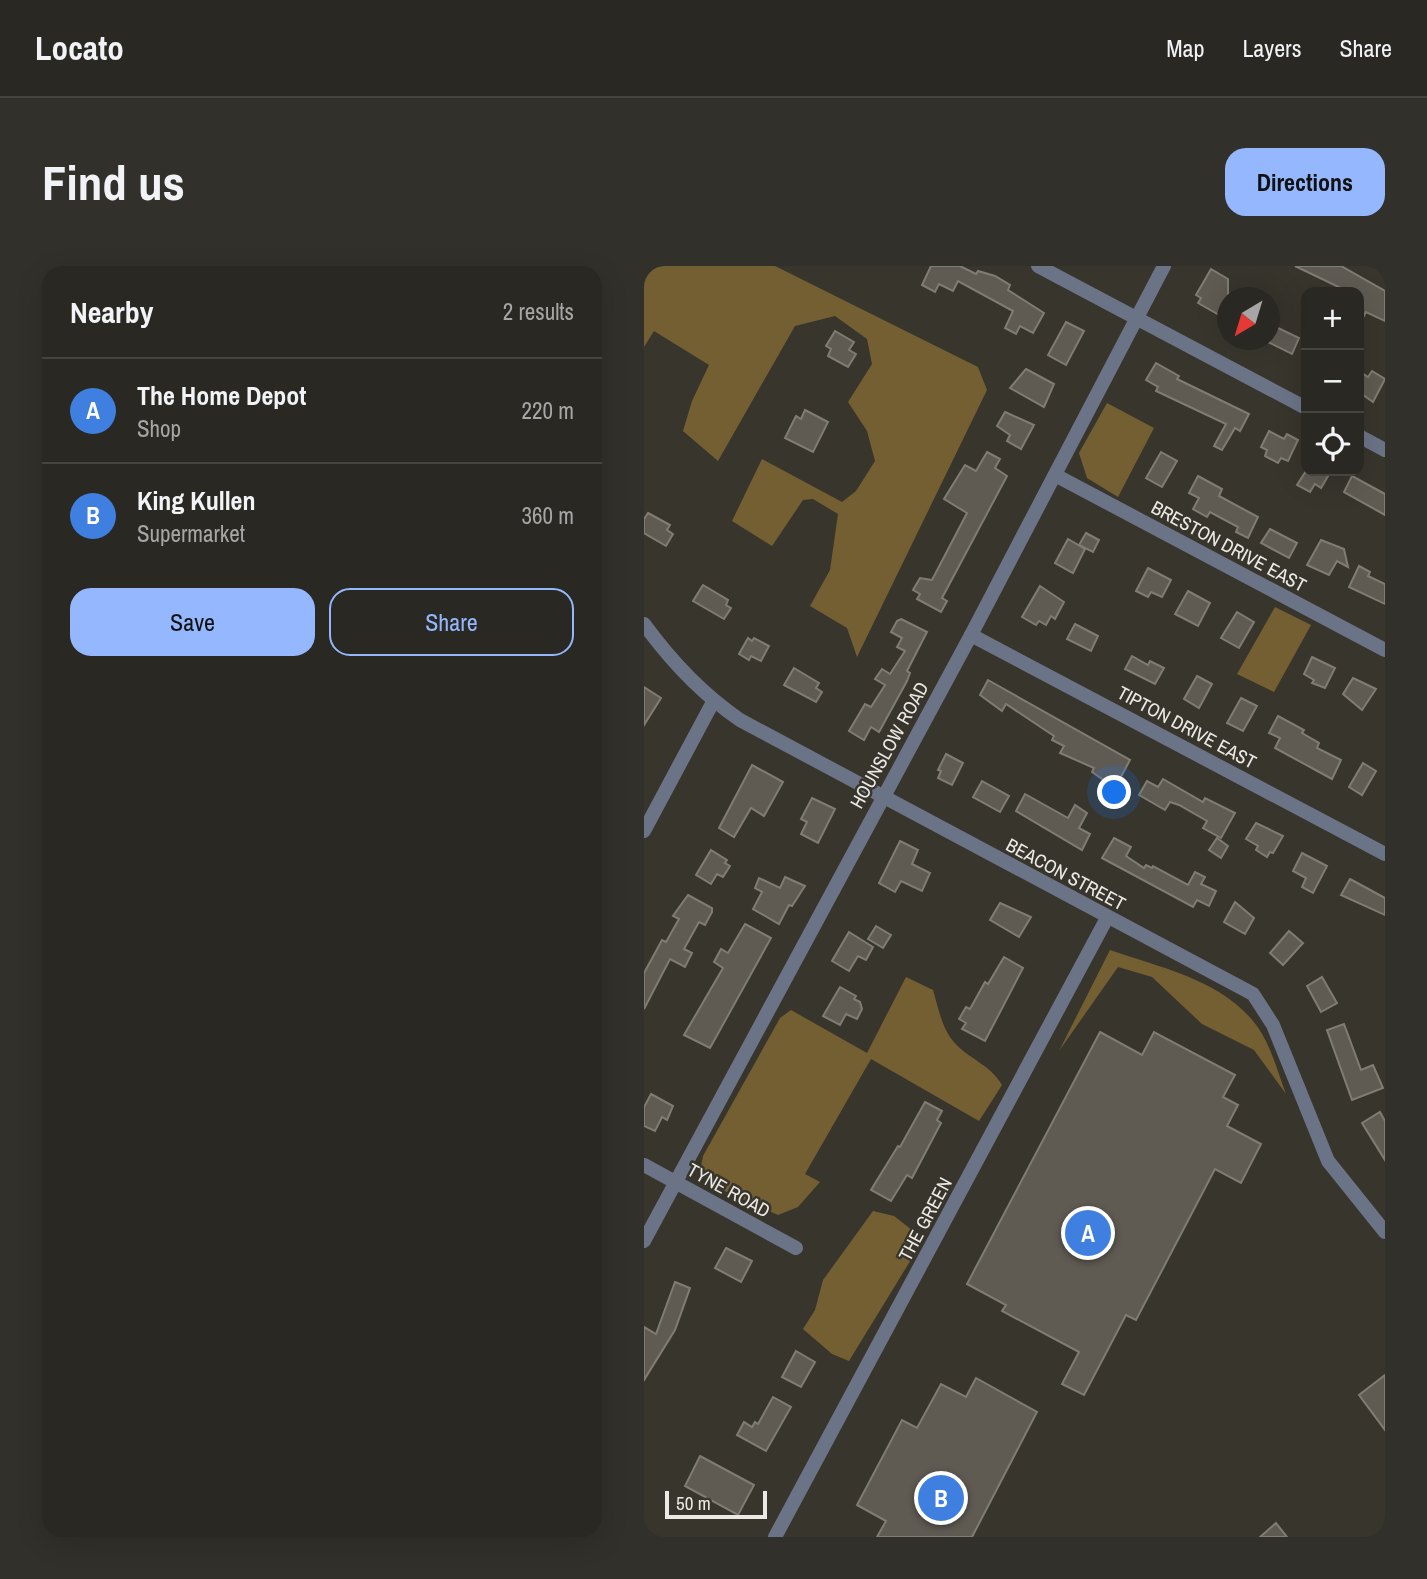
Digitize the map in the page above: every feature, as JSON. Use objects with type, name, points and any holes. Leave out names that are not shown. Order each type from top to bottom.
[{"type":"street","points":[[1038,266],[1301,405]]},
{"type":"street","name":"HOUNSLOW ROAD","points":[[644,1241],[881,797],[971,635],[1164,266]]},
{"type":"street","points":[[1364,439],[1385,450]]},
{"type":"street","name":"BRESTON DRIVE EAST","points":[[1055,475],[1385,650]]},
{"type":"street","name":"BEACON STREET","points":[[644,624],[713,702],[740,720],[1252,994],[1273,1025],[1328,1161],[1385,1232]]},
{"type":"street","name":"TIPTON DRIVE EAST","points":[[971,635],[1385,853]]},
{"type":"street","points":[[644,831],[713,702]]},
{"type":"street","name":"THE GREEN","points":[[775,1537],[1107,918]]},
{"type":"street","name":"TYNE ROAD","points":[[644,1165],[796,1248]]},
{"type":"shaded area","points":[[644,266],[775,266],[978,367],[987,390],[857,657],[847,628],[810,606],[830,570],[838,514],[813,499],[803,500],[772,546],[732,521],[762,459],[842,502],[856,491],[875,461],[867,431],[848,402],[872,364],[867,339],[835,316],[795,326],[718,461],[683,431],[692,401],[709,365],[654,331],[644,347]]},
{"type":"shaded area","points":[[1107,403],[1154,428],[1118,497],[1087,478],[1079,453]]},
{"type":"shaded area","points":[[1275,607],[1311,625],[1274,692],[1237,674]]},
{"type":"shaded area","points":[[1110,950],[1187,976],[1223,995],[1239,1007],[1264,1037],[1286,1094],[1254,1050],[1202,1024],[1152,977],[1118,967],[1059,1051]]},
{"type":"shaded area","points":[[906,977],[933,990],[949,1036],[1002,1085],[979,1121],[871,1059],[805,1174],[820,1182],[798,1207],[778,1215],[707,1183],[701,1166],[703,1156],[780,1018],[791,1010],[867,1053]]},
{"type":"shaded area","points":[[873,1211],[894,1216],[912,1230],[912,1258],[849,1361],[832,1354],[803,1329],[815,1310],[823,1280]]},
{"type":"building","points":[[931,266],[960,266],[976,274],[978,271],[995,276],[1010,285],[1008,290],[1044,313],[1033,333],[1020,326],[1016,334],[1005,328],[1013,311],[958,281],[953,291],[939,284],[935,292],[922,285]]},
{"type":"building","points":[[1295,266],[1341,266],[1385,291],[1385,321],[1366,312],[1364,316],[1364,287],[1339,287]]},
{"type":"building","points":[[1211,269],[1228,279],[1228,287],[1217,287],[1217,314],[1198,303],[1201,298],[1196,295]]},
{"type":"building","points":[[1066,322],[1084,331],[1066,365],[1048,355]]},
{"type":"building","points":[[1280,329],[1299,338],[1292,354],[1280,348]]},
{"type":"building","points":[[835,331],[854,342],[849,350],[856,354],[848,367],[828,356],[831,349],[826,346]]},
{"type":"building","points":[[1156,363],[1179,376],[1177,379],[1249,414],[1240,431],[1235,428],[1222,450],[1214,446],[1226,424],[1156,391],[1158,387],[1146,380]]},
{"type":"building","points":[[1026,369],[1054,384],[1044,407],[1010,388]]},
{"type":"building","points":[[1372,371],[1385,379],[1373,402],[1364,396],[1364,374],[1368,377]]},
{"type":"building","points":[[805,410],[828,422],[813,452],[785,438],[796,416],[801,419]]},
{"type":"building","points":[[1005,412],[1034,425],[1021,449],[1007,441],[1010,435],[997,426]]},
{"type":"building","points":[[1269,431],[1284,439],[1287,434],[1298,440],[1288,461],[1281,458],[1278,463],[1265,456],[1267,450],[1261,447]]},
{"type":"building","points":[[987,452],[1000,459],[995,468],[1007,476],[942,598],[947,601],[941,612],[917,599],[920,594],[913,590],[920,578],[932,580],[967,513],[944,499],[965,465],[976,471]]},
{"type":"building","points":[[1161,452],[1177,461],[1162,487],[1146,478]]},
{"type":"building","points":[[1198,476],[1222,489],[1219,496],[1258,517],[1248,538],[1236,532],[1238,527],[1210,512],[1207,517],[1193,509],[1199,498],[1189,493]]},
{"type":"building","points":[[1303,476],[1328,476],[1321,488],[1315,484],[1310,492],[1297,485]]},
{"type":"building","points":[[1352,476],[1385,494],[1385,515],[1344,492]]},
{"type":"building","points":[[648,513],[670,525],[667,530],[673,534],[666,546],[644,533],[644,519]]},
{"type":"building","points":[[1270,529],[1297,543],[1289,558],[1261,543]]},
{"type":"building","points":[[1086,533],[1099,540],[1093,552],[1079,545]]},
{"type":"building","points":[[1068,539],[1085,549],[1073,573],[1055,563]]},
{"type":"building","points":[[1321,540],[1344,549],[1348,567],[1337,561],[1329,575],[1307,565]]},
{"type":"building","points":[[1359,566],[1370,572],[1368,576],[1385,584],[1385,604],[1349,587]]},
{"type":"building","points":[[1148,568],[1171,580],[1162,597],[1151,592],[1148,597],[1136,591]]},
{"type":"building","points":[[703,585],[728,600],[726,605],[731,608],[724,619],[693,601]]},
{"type":"building","points":[[1040,586],[1064,602],[1055,619],[1051,616],[1046,625],[1039,621],[1036,625],[1022,617]]},
{"type":"building","points":[[1188,591],[1210,603],[1198,626],[1175,614]]},
{"type":"building","points":[[1237,612],[1254,622],[1239,648],[1221,638]]},
{"type":"building","points":[[901,619],[927,632],[907,671],[910,673],[907,681],[879,732],[871,727],[864,740],[849,731],[865,704],[871,707],[885,685],[875,679],[882,669],[890,674],[905,651],[897,647],[902,638],[891,632]]},
{"type":"building","points":[[1075,624],[1098,636],[1091,651],[1067,639]]},
{"type":"building","points":[[748,638],[752,641],[754,638],[769,646],[761,661],[751,656],[749,660],[739,654]]},
{"type":"building","points":[[1132,656],[1148,665],[1150,661],[1164,668],[1155,684],[1125,669]]},
{"type":"building","points":[[1312,657],[1335,668],[1325,688],[1312,683],[1314,680],[1304,674]]},
{"type":"building","points":[[794,668],[819,683],[816,688],[822,692],[816,702],[784,685]]},
{"type":"building","points":[[1197,676],[1212,684],[1199,708],[1184,699]]},
{"type":"building","points":[[1353,678],[1376,689],[1362,710],[1343,694]]},
{"type":"building","points":[[988,680],[1130,760],[1115,788],[1092,772],[1094,768],[1060,753],[1064,746],[1052,740],[1054,736],[1006,704],[1002,711],[980,695]]},
{"type":"building","points":[[644,687],[661,698],[644,725]]},
{"type":"building","points":[[1241,698],[1257,706],[1243,731],[1227,723]]},
{"type":"building","points":[[1278,716],[1304,730],[1302,733],[1319,743],[1317,748],[1341,760],[1332,779],[1275,748],[1280,738],[1269,733]]},
{"type":"building","points":[[946,754],[963,763],[952,785],[938,778],[941,771],[938,770]]},
{"type":"building","points":[[1363,763],[1376,771],[1362,795],[1349,787]]},
{"type":"building","points":[[752,765],[783,782],[764,816],[751,808],[734,837],[719,828]]},
{"type":"building","points":[[1163,779],[1203,802],[1205,798],[1235,813],[1221,838],[1203,828],[1207,821],[1179,805],[1170,802],[1165,810],[1139,795],[1147,781],[1158,787]]},
{"type":"building","points":[[982,781],[1009,796],[1000,812],[973,797]]},
{"type":"building","points":[[1025,794],[1068,818],[1075,805],[1087,813],[1079,828],[1090,834],[1082,850],[1016,811]]},
{"type":"building","points":[[812,798],[835,809],[818,843],[801,834],[807,822],[801,819]]},
{"type":"building","points":[[1256,823],[1283,836],[1273,853],[1270,852],[1267,857],[1256,850],[1258,846],[1246,839]]},
{"type":"building","points":[[1114,838],[1131,847],[1126,856],[1144,868],[1146,865],[1152,868],[1153,866],[1188,885],[1195,872],[1205,877],[1201,884],[1216,891],[1209,906],[1197,900],[1193,907],[1102,858]]},
{"type":"building","points":[[1217,838],[1228,846],[1221,858],[1209,850]]},
{"type":"building","points":[[900,841],[918,850],[912,864],[930,873],[922,891],[901,881],[895,892],[879,883]]},
{"type":"building","points":[[711,850],[727,860],[725,863],[730,866],[723,877],[717,874],[711,884],[696,875]]},
{"type":"building","points":[[1302,853],[1327,866],[1313,893],[1302,887],[1306,878],[1293,871]]},
{"type":"building","points":[[785,877],[805,886],[792,906],[789,905],[779,924],[753,909],[762,892],[755,888],[759,878],[780,888]]},
{"type":"building","points":[[1350,879],[1385,898],[1385,915],[1341,895]]},
{"type":"building","points":[[688,895],[712,908],[712,912],[705,925],[699,922],[684,949],[692,953],[685,967],[670,959],[644,1009],[644,973],[662,940],[666,942],[679,919],[673,916]]},
{"type":"building","points":[[1235,902],[1254,918],[1245,934],[1224,922]]},
{"type":"building","points":[[1000,903],[1031,917],[1019,937],[990,920]]},
{"type":"building","points":[[745,924],[771,938],[710,1048],[684,1035],[723,968],[714,962],[721,949],[728,953]]},
{"type":"building","points":[[876,926],[891,935],[883,948],[868,939]]},
{"type":"building","points":[[1289,931],[1303,943],[1283,965],[1270,953]]},
{"type":"building","points":[[849,932],[873,947],[866,960],[858,956],[849,971],[832,961]]},
{"type":"building","points":[[1004,957],[1023,968],[985,1041],[962,1029],[966,1023],[959,1019],[966,1007],[970,1009],[985,982],[988,984]]},
{"type":"building","points":[[1322,977],[1337,1003],[1321,1012],[1307,986]]},
{"type":"building","points":[[840,987],[856,996],[854,999],[860,1002],[862,1009],[857,1019],[846,1014],[840,1025],[823,1016]]},
{"type":"building","points":[[1344,1024],[1361,1070],[1373,1065],[1383,1088],[1352,1100],[1327,1030]]},
{"type":"building","points":[[1100,1032],[1142,1055],[1154,1032],[1235,1075],[1223,1097],[1238,1105],[1227,1126],[1261,1144],[1241,1183],[1215,1169],[1136,1320],[1126,1315],[1084,1395],[1062,1384],[1079,1352],[1002,1311],[1006,1305],[967,1284]]},
{"type":"building","points":[[651,1094],[673,1106],[667,1120],[662,1117],[655,1131],[644,1126],[644,1107]]},
{"type":"building","points":[[925,1102],[942,1111],[937,1120],[941,1123],[912,1178],[907,1175],[891,1201],[871,1190],[898,1146],[900,1147]]},
{"type":"building","points":[[1380,1112],[1385,1121],[1385,1160],[1362,1123]]},
{"type":"building","points":[[726,1248],[752,1261],[741,1282],[715,1268]]},
{"type":"building","points":[[675,1282],[690,1288],[675,1330],[644,1380],[644,1327],[656,1334]]},
{"type":"building","points":[[796,1351],[815,1362],[801,1387],[782,1377]]},
{"type":"building","points":[[1385,1375],[1385,1430],[1359,1395]]},
{"type":"building","points":[[976,1378],[1037,1412],[972,1537],[877,1537],[886,1521],[857,1505],[902,1420],[917,1428],[941,1384],[966,1397]]},
{"type":"building","points":[[773,1397],[791,1407],[766,1451],[737,1435],[744,1422],[752,1427],[755,1422],[758,1424]]},
{"type":"building","points":[[700,1456],[754,1485],[738,1515],[685,1486]]},
{"type":"building","points":[[1276,1523],[1287,1537],[1260,1537]]},
{"type":"place","name":"The Home Depot","points":[[1088,1233]]},
{"type":"place","name":"King Kullen","points":[[941,1498]]}]
